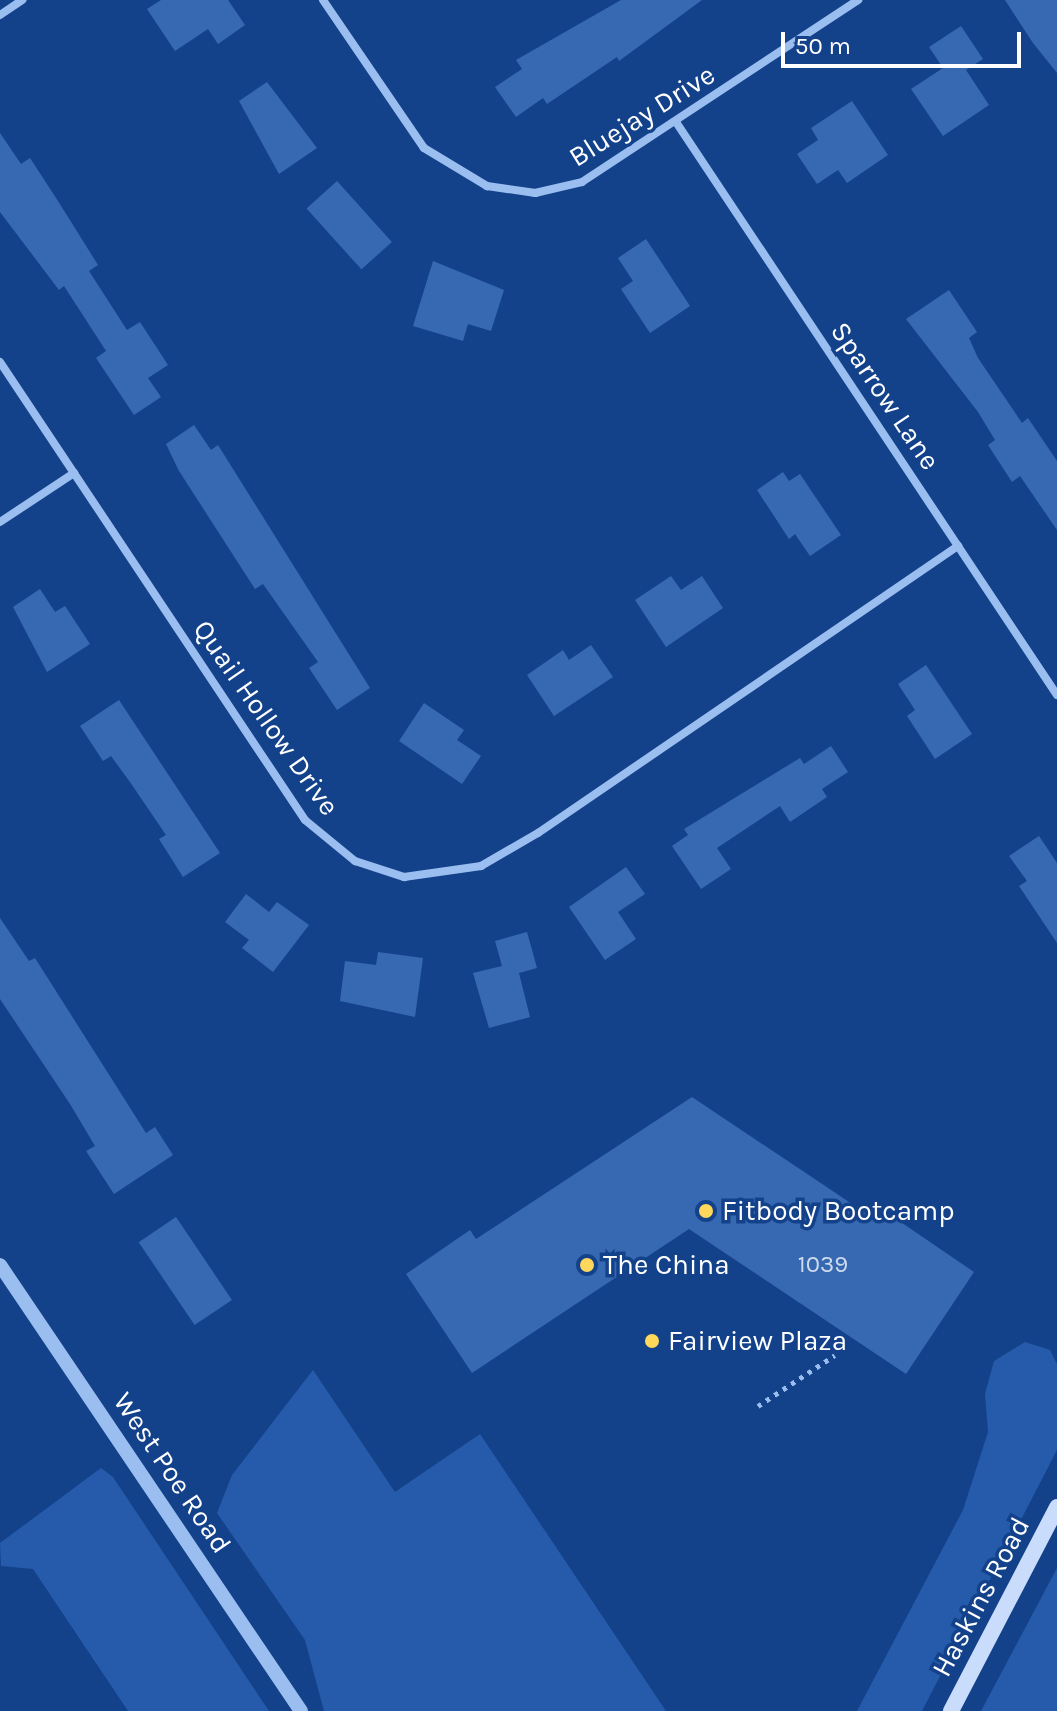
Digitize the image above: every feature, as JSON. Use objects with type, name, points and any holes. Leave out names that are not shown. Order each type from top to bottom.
[{"type":"main road","name":"Haskins Road","points":[[951,1711],[1057,1507]]},
{"type":"street","points":[[0,15],[22,0]]},
{"type":"street","name":"Bluejay Drive","points":[[323,0],[408,130],[443,164],[487,186],[559,190],[676,122],[858,0]]},
{"type":"street","name":"Sparrow Lane","points":[[676,122],[1057,695]]},
{"type":"street","name":"Quail Hollow Drive","points":[[0,362],[305,820],[355,861],[404,877],[481,866],[538,833],[958,546]]},
{"type":"street","points":[[0,522],[74,473]]},
{"type":"street","name":"West Poe Road","points":[[0,1265],[301,1711]]},
{"type":"path","points":[[758,1406],[835,1355]]},
{"type":"shaded area","points":[[1025,1342],[1050,1350],[1057,1364],[1057,1450],[922,1711],[857,1711],[963,1510],[988,1432],[985,1394],[994,1361]]},
{"type":"shaded area","points":[[313,1370],[395,1492],[480,1434],[666,1711],[324,1711],[305,1640],[217,1513],[232,1475]]},
{"type":"shaded area","points":[[101,1468],[113,1477],[269,1711],[128,1711],[33,1569],[1,1566],[0,1543]]},
{"type":"shaded area","points":[[1057,1568],[1057,1711],[981,1711]]},
{"type":"building","points":[[161,0],[228,0],[245,25],[218,44],[208,29],[175,51],[147,9]]},
{"type":"building","points":[[621,0],[702,0],[619,61],[617,57],[547,104],[543,98],[516,117],[495,87],[522,69],[516,60]]},
{"type":"building","points":[[1005,0],[1057,0],[1057,73],[1033,43]]},
{"type":"building","points":[[961,26],[983,59],[966,70],[989,105],[943,136],[911,89],[943,68],[929,47]]},
{"type":"building","points":[[267,82],[317,148],[279,174],[239,101]]},
{"type":"building","points":[[852,101],[888,155],[847,183],[838,170],[817,184],[797,154],[818,140],[811,128]]},
{"type":"building","points":[[0,133],[21,164],[30,158],[58,201],[98,265],[89,271],[127,330],[140,322],[168,365],[148,378],[161,397],[134,415],[96,358],[106,351],[64,286],[59,290],[0,212]]},
{"type":"building","points":[[337,181],[392,242],[361,269],[307,208]]},
{"type":"building","points":[[646,239],[690,306],[650,333],[621,289],[633,281],[618,258]]},
{"type":"building","points":[[433,261],[504,290],[491,331],[468,324],[463,341],[413,326]]},
{"type":"building","points":[[949,290],[977,332],[969,338],[978,358],[1022,423],[1028,418],[1057,461],[1057,530],[1020,476],[1012,482],[988,445],[995,440],[978,412],[906,319]]},
{"type":"building","points":[[194,425],[211,450],[218,445],[370,688],[337,710],[309,668],[318,662],[263,584],[255,589],[179,471],[166,444]]},
{"type":"building","points":[[783,472],[789,481],[800,474],[841,535],[810,556],[795,534],[789,539],[757,490]]},
{"type":"building","points":[[671,576],[681,590],[702,576],[723,608],[666,647],[635,600]]},
{"type":"building","points":[[40,589],[55,612],[65,606],[90,644],[47,672],[13,607]]},
{"type":"building","points":[[591,645],[613,677],[554,716],[527,675],[563,650],[569,660]]},
{"type":"building","points":[[926,665],[972,734],[935,759],[907,716],[915,710],[898,684]]},
{"type":"building","points":[[119,700],[220,853],[183,877],[159,839],[166,835],[130,782],[111,756],[103,761],[80,726]]},
{"type":"building","points":[[424,703],[464,730],[457,740],[481,756],[462,784],[399,741]]},
{"type":"building","points":[[831,746],[848,772],[822,789],[827,797],[790,822],[780,806],[717,848],[731,869],[701,889],[672,846],[688,835],[684,829],[800,758],[804,764]]},
{"type":"building","points":[[1039,836],[1057,863],[1057,943],[1019,886],[1027,881],[1009,856]]},
{"type":"building","points":[[626,867],[645,894],[618,912],[636,939],[605,960],[569,907]]},
{"type":"building","points":[[246,894],[269,912],[277,902],[309,925],[273,972],[242,948],[249,940],[225,922]]},
{"type":"building","points":[[0,918],[29,961],[35,958],[146,1133],[155,1127],[173,1155],[114,1194],[86,1151],[95,1146],[0,999]]},
{"type":"building","points":[[527,932],[537,968],[519,973],[530,1017],[489,1028],[473,973],[502,966],[495,941]]},
{"type":"building","points":[[378,952],[423,958],[415,1017],[340,1001],[345,961],[376,965]]},
{"type":"building","points":[[692,1097],[879,1222],[886,1212],[974,1272],[906,1374],[689,1229],[472,1373],[406,1274],[470,1230],[476,1239]]},
{"type":"building","points":[[176,1217],[232,1300],[195,1325],[139,1242]]},
{"type":"place","name":"Fitbody Bootcamp","points":[[706,1211]]},
{"type":"place","name":"The China","points":[[587,1265]]},
{"type":"place","name":"Fairview Plaza","points":[[652,1341]]}]
